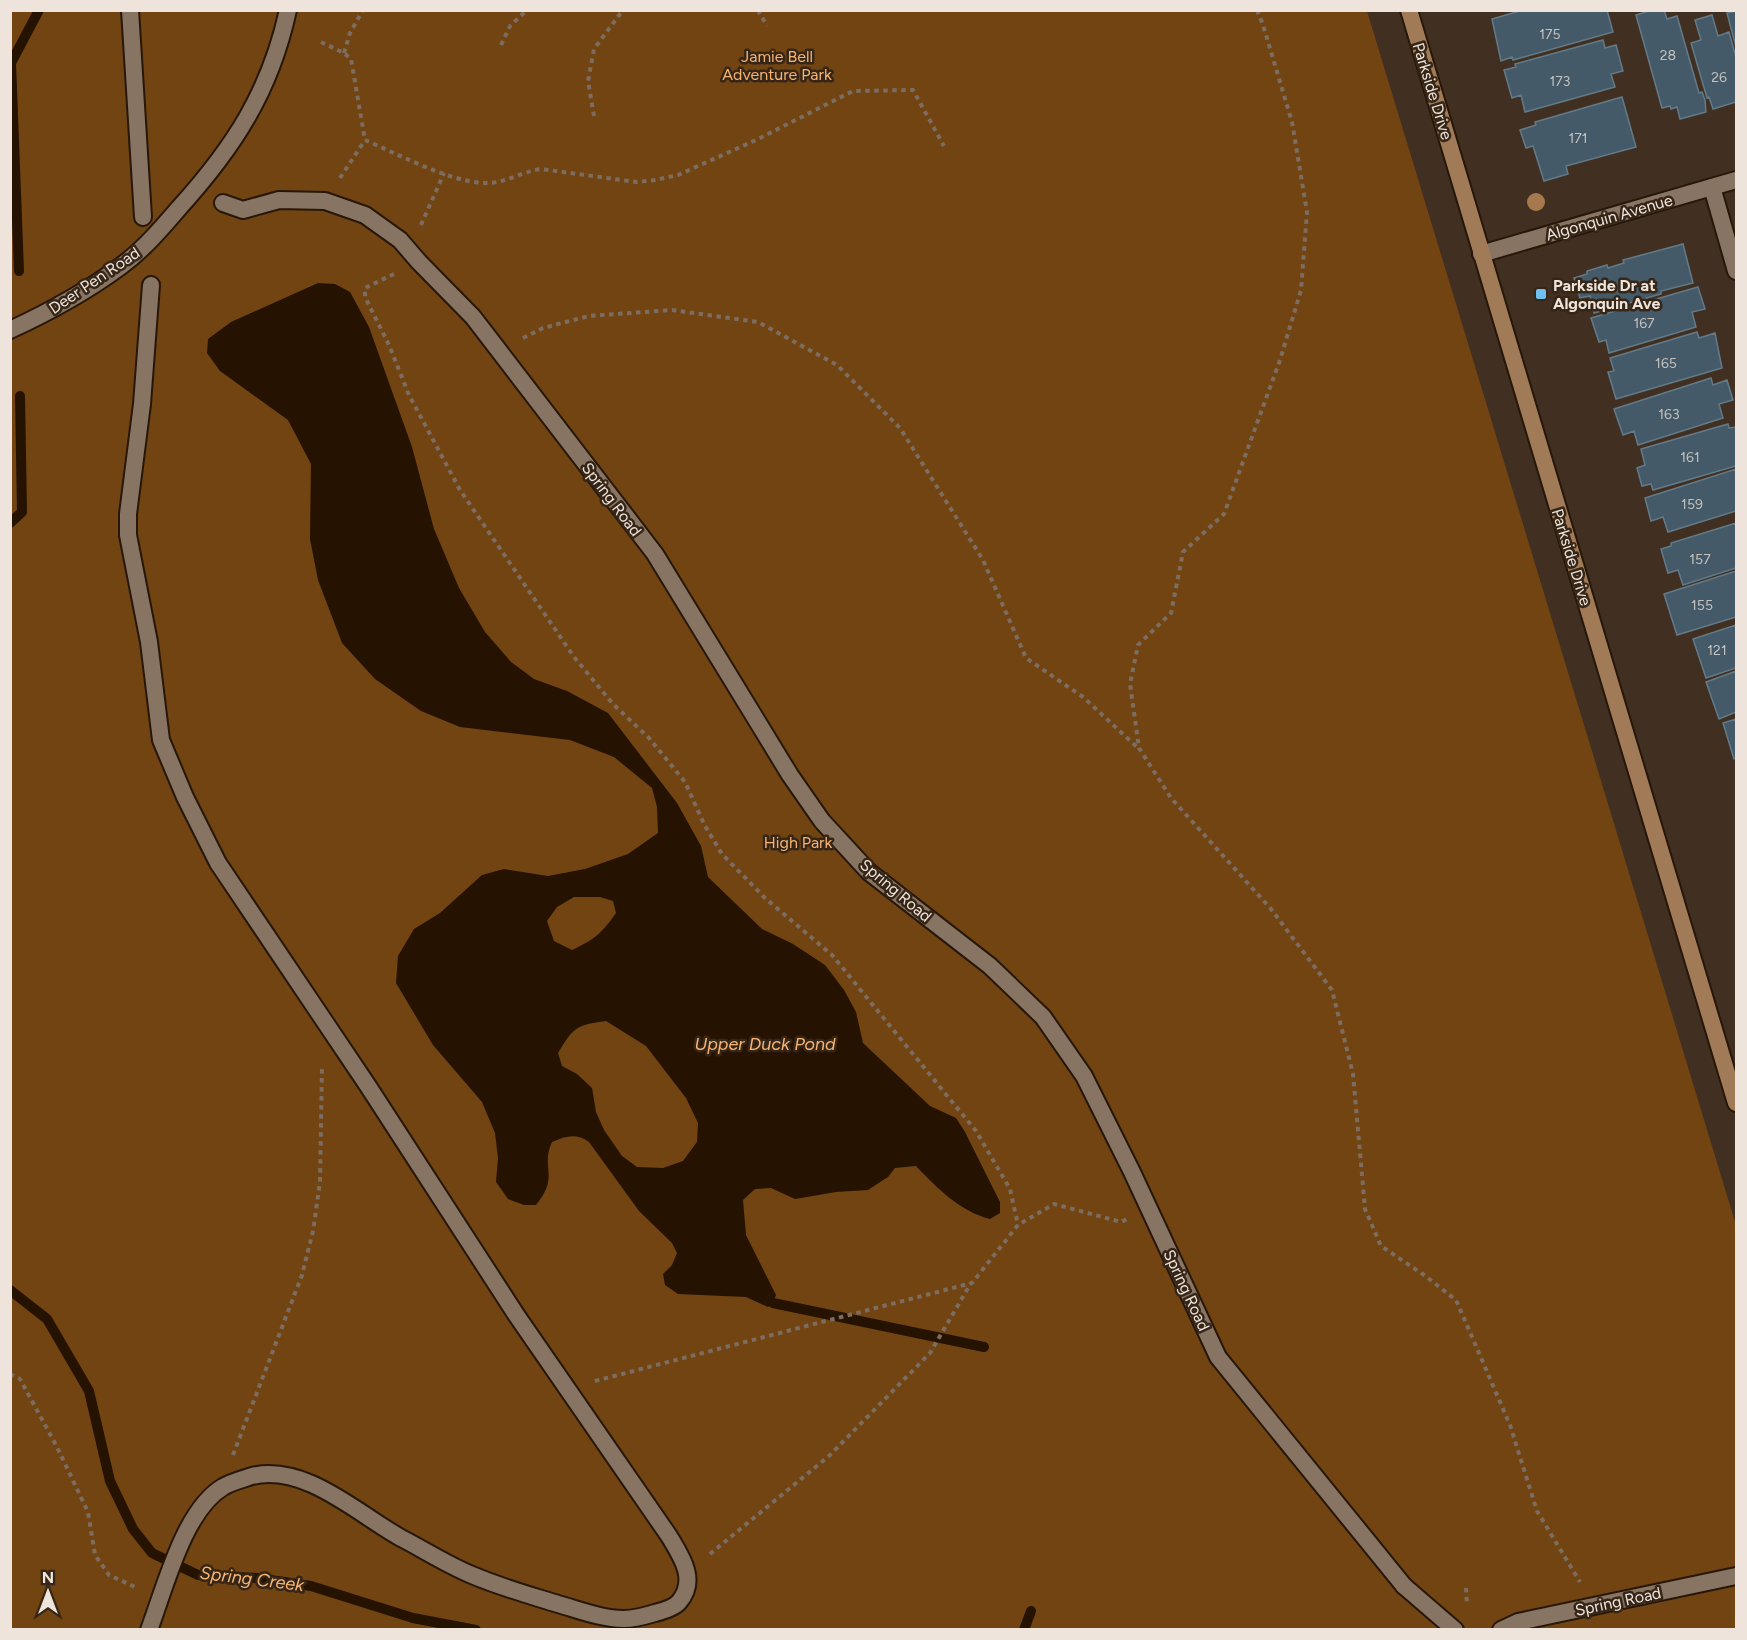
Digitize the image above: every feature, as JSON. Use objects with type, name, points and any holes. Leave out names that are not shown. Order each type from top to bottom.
[{"type":"main road","name":"Parkside Drive","points":[[1409,10],[1737,1102]]},
{"type":"street","points":[[130,10],[143,217]]},
{"type":"street","name":"Deer Pen Road","points":[[10,330],[63,305],[122,266],[147,245],[193,193],[231,146],[263,90],[282,36],[288,10]]},
{"type":"street","name":"Algonquin Avenue","points":[[1481,254],[1737,180]]},
{"type":"street","points":[[1712,187],[1737,271]]},
{"type":"street","name":"Spring Road","points":[[223,203],[243,210],[279,200],[325,201],[365,215],[400,240],[473,317],[655,554],[790,775],[822,820],[869,872],[990,966],[1043,1017],[1084,1076],[1218,1357],[1404,1586],[1455,1629]]},
{"type":"street","points":[[148,1629],[192,1519],[222,1487],[238,1480],[269,1473],[309,1483],[331,1493],[401,1538],[470,1574],[511,1590],[589,1614],[623,1619],[664,1611],[677,1605],[688,1584],[682,1558],[669,1536],[566,1388],[218,863],[185,797],[161,740],[149,642],[128,535],[128,514],[142,404],[151,285]]},
{"type":"street","name":"Spring Road","points":[[1501,1629],[1518,1622],[1737,1576]]},
{"type":"path","points":[[344,52],[350,33],[363,10]]},
{"type":"path","points":[[501,45],[510,26],[527,10]]},
{"type":"path","points":[[594,116],[588,81],[594,49],[625,10]]},
{"type":"path","points":[[758,10],[767,26]]},
{"type":"path","points":[[1139,748],[1130,684],[1138,645],[1171,613],[1183,552],[1224,514],[1280,360],[1301,290],[1307,212],[1292,122],[1257,10]]},
{"type":"path","points":[[321,42],[344,52],[351,59],[365,140],[325,201]]},
{"type":"path","points":[[365,140],[444,173],[486,183],[541,169],[636,182],[678,175],[756,140],[853,91],[913,90],[944,146]]},
{"type":"path","points":[[444,173],[414,256],[365,288],[365,297],[409,394],[460,490],[574,657],[613,704],[649,738],[685,782],[705,826],[722,854],[765,898],[832,955],[976,1131],[1010,1189],[1018,1225]]},
{"type":"path","points":[[498,350],[543,328],[589,316],[672,310],[758,322],[837,365],[900,429],[983,560],[1026,658],[1083,697],[1139,748],[1171,798],[1271,909],[1332,990],[1353,1074],[1365,1209],[1381,1246],[1456,1300],[1510,1425],[1537,1511],[1580,1582],[1591,1606]]},
{"type":"path","points":[[222,1487],[302,1275],[313,1231],[320,1182],[322,1065]]},
{"type":"path","points":[[687,1572],[829,1456],[930,1353],[972,1283],[1018,1225],[1054,1204],[1121,1222],[1149,1209]]},
{"type":"path","points":[[566,1388],[972,1283]]},
{"type":"path","points":[[10,1374],[20,1379],[57,1447],[88,1512],[95,1555],[110,1575],[162,1591]]},
{"type":"green space","name":"High Park","points":[[11,11],[1367,11],[1736,1225],[1736,1629],[11,1630]]},
{"type":"water","name":"Upper Duck Pond","points":[[318,283],[335,284],[350,292],[369,327],[412,447],[434,529],[459,588],[485,632],[511,662],[534,679],[567,691],[608,713],[677,803],[701,846],[708,877],[762,929],[793,944],[825,965],[844,990],[856,1012],[863,1043],[930,1106],[956,1118],[1000,1202],[1000,1213],[990,1219],[969,1211],[941,1191],[916,1166],[895,1168],[888,1177],[868,1190],[836,1192],[795,1199],[771,1188],[755,1189],[743,1200],[746,1235],[776,1295],[773,1303],[768,1307],[746,1297],[678,1294],[665,1285],[663,1274],[672,1265],[677,1253],[672,1243],[639,1211],[589,1142],[580,1137],[571,1136],[552,1142],[548,1159],[547,1187],[536,1205],[524,1205],[508,1199],[496,1182],[498,1158],[495,1133],[482,1102],[433,1045],[396,983],[398,956],[414,929],[440,913],[482,875],[504,869],[548,876],[585,869],[628,854],[658,833],[657,807],[652,788],[614,757],[570,740],[460,727],[421,711],[375,679],[342,643],[318,580],[310,539],[311,464],[288,420],[220,371],[207,353],[208,339],[231,322]],"holes":[[[574,897],[600,897],[613,901],[616,913],[597,935],[572,950],[554,941],[547,921],[557,907]],[[606,1021],[646,1046],[686,1098],[698,1123],[697,1142],[683,1161],[663,1168],[637,1167],[622,1156],[604,1130],[596,1112],[592,1088],[577,1074],[562,1066],[558,1053],[572,1033],[582,1026]]]},
{"type":"building","points":[[1523,10],[1607,10],[1613,32],[1513,60],[1512,57],[1501,61],[1492,19]]},
{"type":"building","points":[[1652,10],[1664,10],[1667,19],[1677,16],[1699,93],[1702,92],[1705,100],[1706,112],[1680,119],[1677,107],[1662,108],[1636,15]]},
{"type":"building","points":[[1736,11],[1736,47],[1727,13]]},
{"type":"building","points":[[1712,15],[1718,36],[1729,32],[1736,57],[1736,102],[1713,109],[1709,97],[1707,98],[1691,43],[1701,40],[1695,20]]},
{"type":"building","points":[[1603,40],[1605,48],[1616,45],[1623,71],[1611,74],[1615,87],[1525,112],[1521,95],[1512,98],[1504,70],[1516,67],[1515,64]]},
{"type":"building","points":[[1622,97],[1636,147],[1566,166],[1568,174],[1544,181],[1533,146],[1526,148],[1520,130],[1536,125],[1535,122]]},
{"type":"building","points":[[1683,244],[1693,283],[1594,313],[1590,296],[1580,298],[1574,278],[1587,274],[1587,271],[1607,265],[1608,268],[1624,263],[1623,260]]},
{"type":"building","points":[[1698,287],[1705,309],[1692,312],[1696,327],[1609,353],[1606,340],[1599,342],[1591,318]]},
{"type":"building","points":[[1697,332],[1699,338],[1715,333],[1722,368],[1616,399],[1608,372],[1614,371],[1610,358]]},
{"type":"building","points":[[1711,378],[1713,385],[1727,380],[1733,400],[1719,404],[1723,418],[1638,445],[1634,431],[1623,435],[1614,409]]},
{"type":"building","points":[[1728,424],[1729,428],[1736,427],[1736,466],[1653,490],[1651,484],[1642,486],[1637,468],[1645,465],[1641,449]]},
{"type":"building","points":[[1736,469],[1736,511],[1668,532],[1663,517],[1651,521],[1645,498]]},
{"type":"building","points":[[1736,523],[1736,568],[1683,585],[1678,570],[1668,573],[1661,549],[1671,546],[1671,543]]},
{"type":"building","points":[[1736,571],[1736,617],[1677,635],[1664,594]]},
{"type":"building","points":[[1736,625],[1736,668],[1706,678],[1693,639]]},
{"type":"building","points":[[1736,671],[1736,712],[1719,719],[1706,682]]},
{"type":"building","points":[[1736,719],[1736,758],[1734,759],[1723,723]]},
{"type":"waterway","name":"Spring Creek","points":[[19,271],[11,63],[39,10]]},
{"type":"waterway","name":"Spring Creek","points":[[10,523],[22,512],[20,396]]},
{"type":"waterway","name":"Spring Creek","points":[[10,1290],[47,1319],[89,1391],[110,1481],[133,1529],[152,1553],[198,1575],[257,1578],[311,1586],[413,1618],[476,1630]]},
{"type":"waterway","points":[[773,1303],[984,1347]]},
{"type":"waterway","points":[[1024,1630],[1031,1611]]},
{"type":"place","name":"Parkside Dr at Algonquin Ave","points":[[1541,294]]},
{"type":"park label","name":"Jamie Bell Adventure Park","points":[[777,65]]}]
